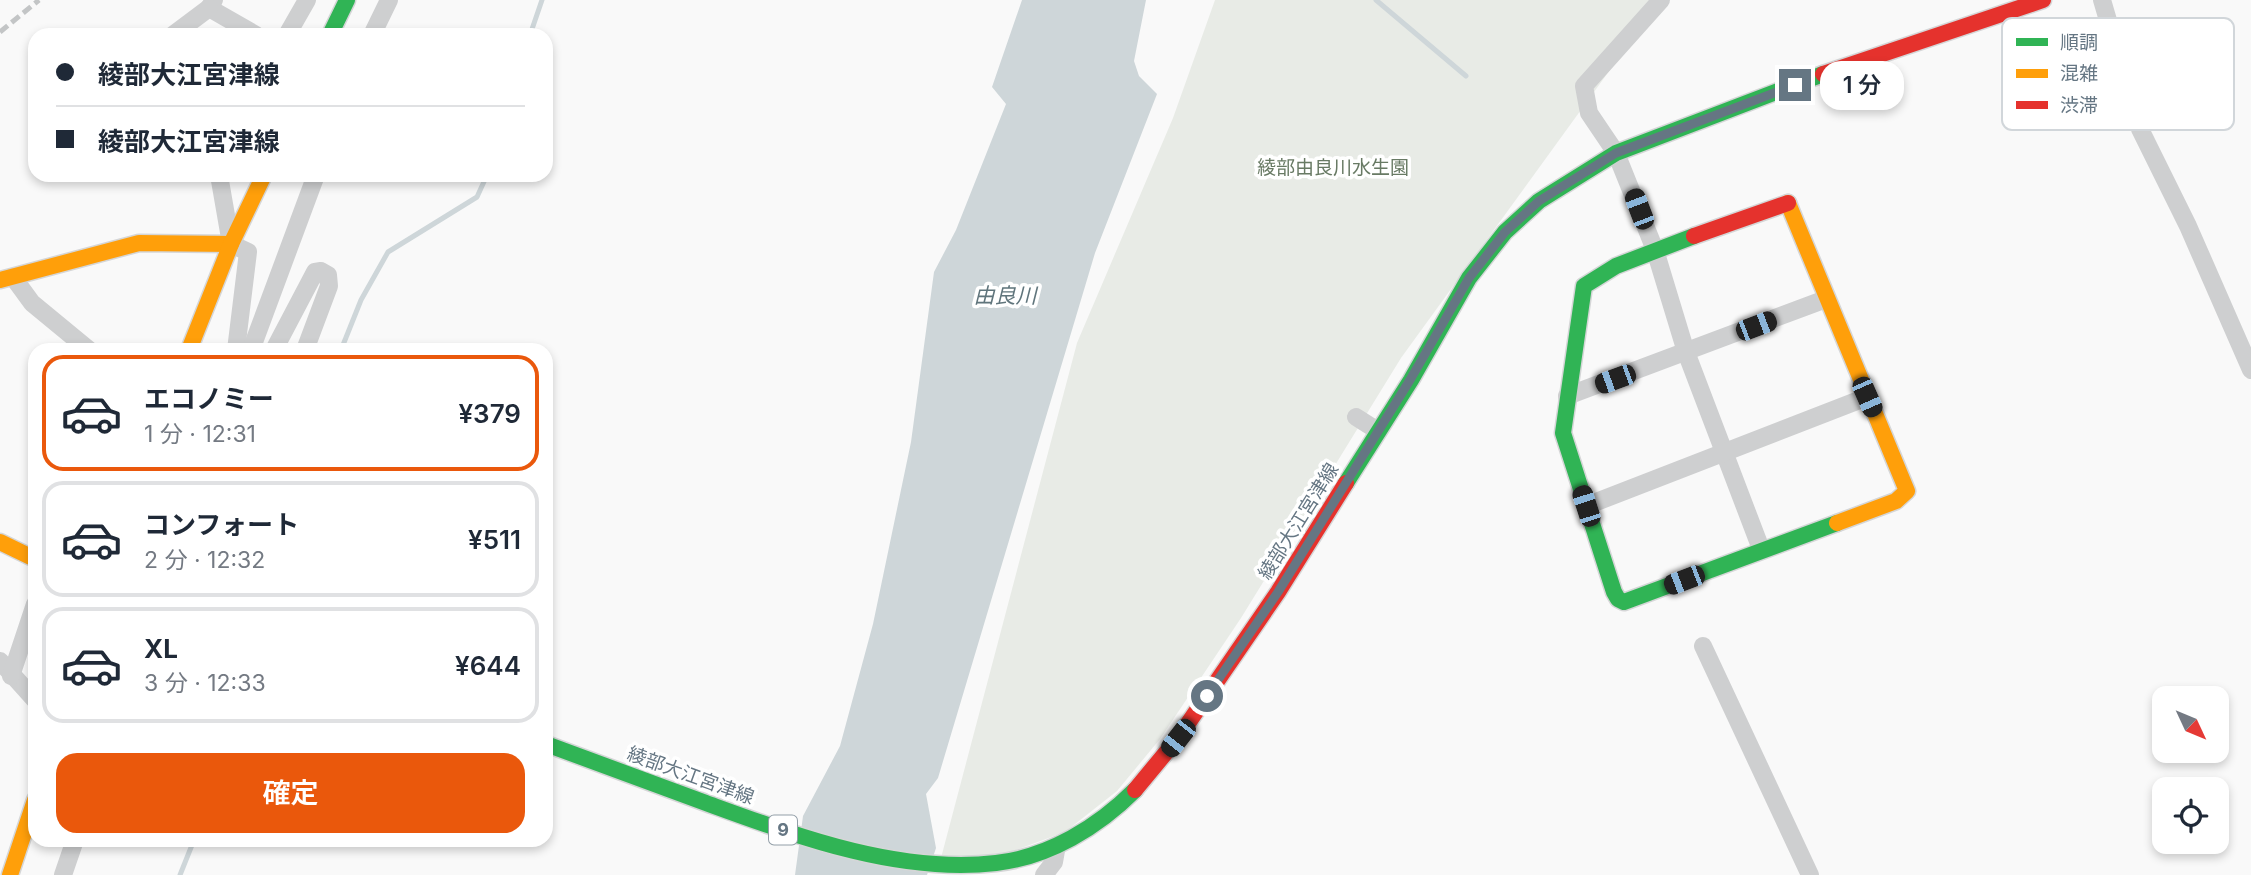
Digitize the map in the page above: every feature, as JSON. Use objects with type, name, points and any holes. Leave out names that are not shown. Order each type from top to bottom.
[{"type":"main road","name":"綾部大江宮津線","points":[[553,747],[776,828],[888,857],[963,865],[997,863],[1030,855],[1086,832],[1113,812],[1148,776],[1178,738],[1278,592],[1469,278],[1505,232],[1539,201],[1616,153],[1818,76],[2043,0]]},
{"type":"main road","points":[[333,28],[344,1]]},
{"type":"main road","points":[[191,343],[231,244],[261,182]]},
{"type":"main road","points":[[1788,203],[1792,207],[1826,299],[1907,491],[1896,501],[1624,602],[1618,599],[1614,592],[1563,433],[1584,286],[1592,276],[1655,250],[1788,203]]},
{"type":"main road","points":[[6,279],[139,243],[231,244]]},
{"type":"main road","points":[[0,542],[28,556]]},
{"type":"main road","points":[[10,875],[28,821]]},
{"type":"street","points":[[291,28],[307,0]]},
{"type":"street","points":[[375,28],[388,0]]},
{"type":"street","points":[[1661,0],[1584,86],[1589,113],[1616,153],[1655,250],[1686,352],[1761,550]]},
{"type":"street","points":[[2102,0],[2107,18]]},
{"type":"street","points":[[182,28],[211,4],[246,28]]},
{"type":"street","points":[[2140,130],[2188,226],[2251,370]]},
{"type":"street","points":[[223,182],[231,244],[248,252],[237,343]]},
{"type":"street","points":[[254,343],[313,182]]},
{"type":"street","points":[[278,343],[315,272],[321,271],[328,275],[330,286],[307,343]]},
{"type":"street","points":[[6,279],[81,343]]},
{"type":"street","points":[[1567,396],[1826,299]]},
{"type":"street","points":[[1586,506],[1867,397]]},
{"type":"street","points":[[1356,417],[1378,430]]},
{"type":"street","points":[[11,676],[28,625]]},
{"type":"street","points":[[1703,646],[1810,875]]},
{"type":"street","points":[[0,661],[28,693]]},
{"type":"street","points":[[1044,875],[1054,862],[1057,845]]},
{"type":"street","points":[[63,875],[73,847]]},
{"type":"green space","name":"綾部由良川水生園","points":[[1215,0],[1669,0],[1636,34],[1401,358],[1241,618],[1160,739],[1117,791],[1065,832],[1002,855],[941,858],[1077,343],[1173,118]]},
{"type":"water","name":"由良川","points":[[1022,0],[1146,0],[1134,61],[1139,76],[1157,94],[1095,253],[938,778],[926,794],[936,848],[927,875],[795,875],[803,816],[840,746],[873,624],[911,442],[934,272],[956,230],[1006,104],[992,87]]},
{"type":"waterway","points":[[532,28],[542,0]]},
{"type":"waterway","points":[[1376,0],[1466,76]]},
{"type":"waterway","points":[[344,343],[361,300],[388,252],[477,197],[484,182]]},
{"type":"waterway","points":[[180,875],[191,847]]},
{"type":"railway","points":[[0,32],[39,0]]},
{"type":"traffic: fast","points":[[333,28],[347,0]]},
{"type":"traffic: fast","points":[[1346,483],[1411,380],[1469,278],[1505,232],[1539,201],[1616,153],[1823,74]]},
{"type":"traffic: fast","points":[[1694,236],[1616,266],[1584,286],[1563,433],[1614,592],[1618,599],[1624,602],[1837,523]]},
{"type":"traffic: fast","points":[[553,747],[741,816],[812,839],[848,850],[922,863],[996,863],[1035,854],[1089,828],[1135,790]]},
{"type":"traffic: slow","points":[[192,343],[231,244],[261,182]]},
{"type":"traffic: slow","points":[[1788,203],[1907,491],[1896,501],[1837,523]]},
{"type":"traffic: slow","points":[[0,280],[139,243],[231,244]]},
{"type":"traffic: slow","points":[[0,542],[28,556]]},
{"type":"traffic: slow","points":[[10,875],[28,821]]},
{"type":"traffic: jam","points":[[1823,74],[2043,0]]},
{"type":"traffic: jam","points":[[1694,236],[1788,203]]},
{"type":"traffic: jam","points":[[1135,790],[1178,738],[1278,592],[1346,483]]},
{"type":"route","points":[[1207,696],[1278,592],[1410,380],[1469,278],[1505,232],[1539,201],[1616,153],[1795,85]]}]
